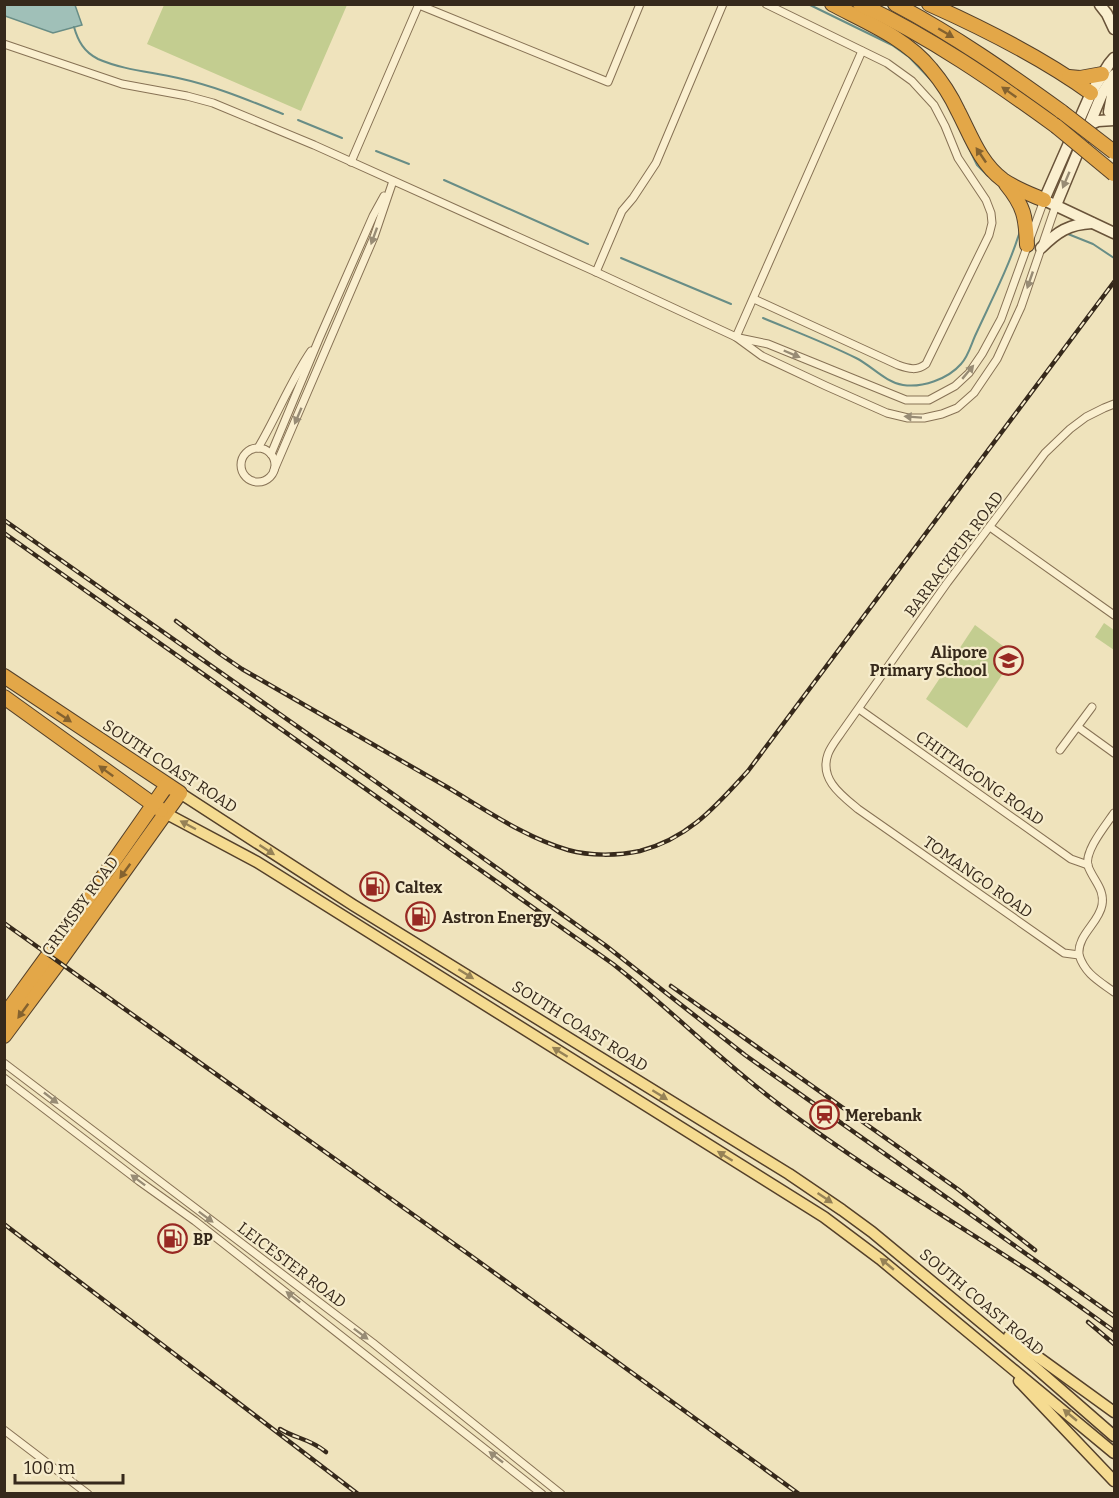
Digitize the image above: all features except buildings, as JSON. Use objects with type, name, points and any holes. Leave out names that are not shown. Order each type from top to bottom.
[{"type":"highway","points":[[832,4],[887,33],[910,48],[930,67],[946,88],[981,157],[1014,194],[1022,207],[1027,225],[1027,245]]},
{"type":"highway","points":[[860,4],[958,59],[1002,87],[1056,126],[1114,174]]},
{"type":"highway","points":[[895,4],[960,41],[1062,112],[1114,152]]},
{"type":"highway","points":[[929,4],[986,30],[1067,76],[1095,98]]},
{"type":"highway","points":[[1067,76],[1080,78],[1110,68]]},
{"type":"highway","points":[[1001,179],[1050,203]]},
{"type":"highway","name":"SOUTH COAST ROAD","points":[[4,676],[180,793]]},
{"type":"highway","name":"SOUTH COAST ROAD","points":[[4,697],[166,814]]},
{"type":"highway","name":"GRIMSBY ROAD","points":[[4,1016],[167,785]]},
{"type":"highway","name":"GRIMSBY ROAD","points":[[4,1036],[180,793]]},
{"type":"main road","name":"SOUTH COAST ROAD","points":[[180,793],[370,915],[789,1174],[842,1210],[987,1326],[1114,1436]]},
{"type":"main road","name":"SOUTH COAST ROAD","points":[[166,814],[257,862],[824,1217],[852,1236],[1114,1453]]},
{"type":"main road","points":[[232,848],[241,833]]},
{"type":"main road","points":[[360,927],[370,915]]},
{"type":"main road","points":[[438,976],[447,962]]},
{"type":"main road","points":[[490,1008],[498,994]]},
{"type":"main road","points":[[521,1027],[528,1013]]},
{"type":"main road","points":[[601,1078],[610,1064]]},
{"type":"main road","points":[[754,1174],[763,1159]]},
{"type":"main road","points":[[914,1287],[923,1274]]},
{"type":"main road","points":[[987,1326],[1005,1334],[1114,1412]]},
{"type":"main road","points":[[988,1348],[1114,1481]]},
{"type":"street","points":[[351,162],[419,5],[608,82],[640,4]]},
{"type":"street","points":[[596,272],[622,211],[656,163],[723,4]]},
{"type":"street","points":[[754,299],[898,365],[916,369],[927,364],[989,235],[992,223],[986,200],[958,159],[934,105],[912,81],[887,63],[766,4]]},
{"type":"street","points":[[1099,5],[1114,15]]},
{"type":"street","points":[[1099,5],[1114,29]]},
{"type":"street","points":[[4,44],[122,84],[213,103],[596,272],[736,337],[762,356],[887,413],[908,418],[924,418],[957,408],[974,393],[997,359],[1021,308],[1041,248],[1050,203],[1110,68],[1114,49]]},
{"type":"street","points":[[736,337],[862,51]]},
{"type":"street","points":[[1113,116],[1114,84]]},
{"type":"street","points":[[736,337],[768,344],[906,400],[929,400],[955,386],[969,373],[1001,319],[1027,245],[1089,125],[1095,98]]},
{"type":"street","points":[[1095,98],[1113,116]]},
{"type":"street","points":[[1089,125],[1113,116]]},
{"type":"street","points":[[271,454],[373,216],[393,181]]},
{"type":"street","points":[[274,470],[275,465],[271,454],[267,451],[258,448],[251,450],[243,458],[242,469],[252,481],[263,482],[274,470],[375,237],[393,181]]},
{"type":"street","points":[[1050,203],[1095,222],[1114,233]]},
{"type":"street","points":[[1041,248],[1053,236],[1073,225],[1095,222]]},
{"type":"street","points":[[258,448],[274,421],[296,373],[319,339]]},
{"type":"street","name":"BARRACKPUR ROAD","points":[[828,776],[828,754],[841,733],[947,583],[1046,453],[1086,417],[1114,404]]},
{"type":"street","points":[[990,526],[1114,615]]},
{"type":"street","points":[[1060,750],[1092,707]]},
{"type":"street","name":"CHITTAGONG ROAD","points":[[859,709],[1071,859],[1088,865]]},
{"type":"street","points":[[1078,727],[1114,753]]},
{"type":"street","name":"TOMANGO ROAD","points":[[828,776],[838,792],[875,821],[1064,953],[1079,955]]},
{"type":"street","points":[[1114,813],[1089,853],[1088,865],[1100,888],[1102,901],[1101,910],[1081,941],[1079,951],[1084,968],[1114,992]]},
{"type":"street","name":"LEICESTER ROAD","points":[[4,1063],[373,1343],[561,1494]]},
{"type":"street","name":"LEICESTER ROAD","points":[[4,1078],[195,1221],[542,1494]]},
{"type":"street","points":[[4,1430],[88,1494]]},
{"type":"street","points":[[513,1471],[521,1461]]},
{"type":"green space","points":[[164,4],[347,5],[301,111],[147,44]]},
{"type":"green space","points":[[1104,623],[1114,630],[1114,650],[1095,637]]},
{"type":"green space","points":[[975,625],[1015,655],[967,728],[926,699]]},
{"type":"water","points":[[5,4],[75,5],[82,25],[53,33],[5,16]]},
{"type":"waterway","points":[[808,4],[892,45],[909,57],[934,83]]},
{"type":"waterway","points":[[74,27],[82,46],[98,59],[127,68],[205,85],[283,114]]},
{"type":"waterway","points":[[298,120],[342,138]]},
{"type":"waterway","points":[[964,138],[977,165],[988,176]]},
{"type":"waterway","points":[[376,151],[409,164]]},
{"type":"waterway","points":[[444,180],[588,244]]},
{"type":"waterway","points":[[763,318],[856,358],[896,383],[910,386],[934,381],[956,369],[966,358],[1005,271],[1020,231]]},
{"type":"waterway","points":[[1068,234],[1093,244],[1114,258]]},
{"type":"waterway","points":[[621,258],[731,304]]},
{"type":"railway","points":[[176,621],[242,669],[536,838],[568,850],[594,854],[631,853],[657,845],[673,838],[700,820],[748,771],[1114,282]]},
{"type":"railway","points":[[4,520],[605,945],[745,1055],[1114,1316]]},
{"type":"railway","points":[[4,533],[613,964],[734,1068],[807,1125],[901,1189],[1040,1278],[1114,1331]]},
{"type":"railway","points":[[4,923],[474,1258],[799,1494]]},
{"type":"railway","points":[[671,986],[959,1190],[1035,1250]]},
{"type":"railway","points":[[4,1224],[358,1494]]},
{"type":"railway","points":[[1088,1322],[1114,1344]]},
{"type":"railway","points":[[280,1429],[326,1452]]},
{"type":"place","name":"Alipore Primary School","points":[[1008,661]]},
{"type":"place","name":"Caltex","points":[[374,887]]},
{"type":"place","name":"Astron Energy","points":[[421,917]]},
{"type":"place","name":"Merebank","points":[[824,1115]]},
{"type":"place","name":"BP","points":[[172,1239]]}]
